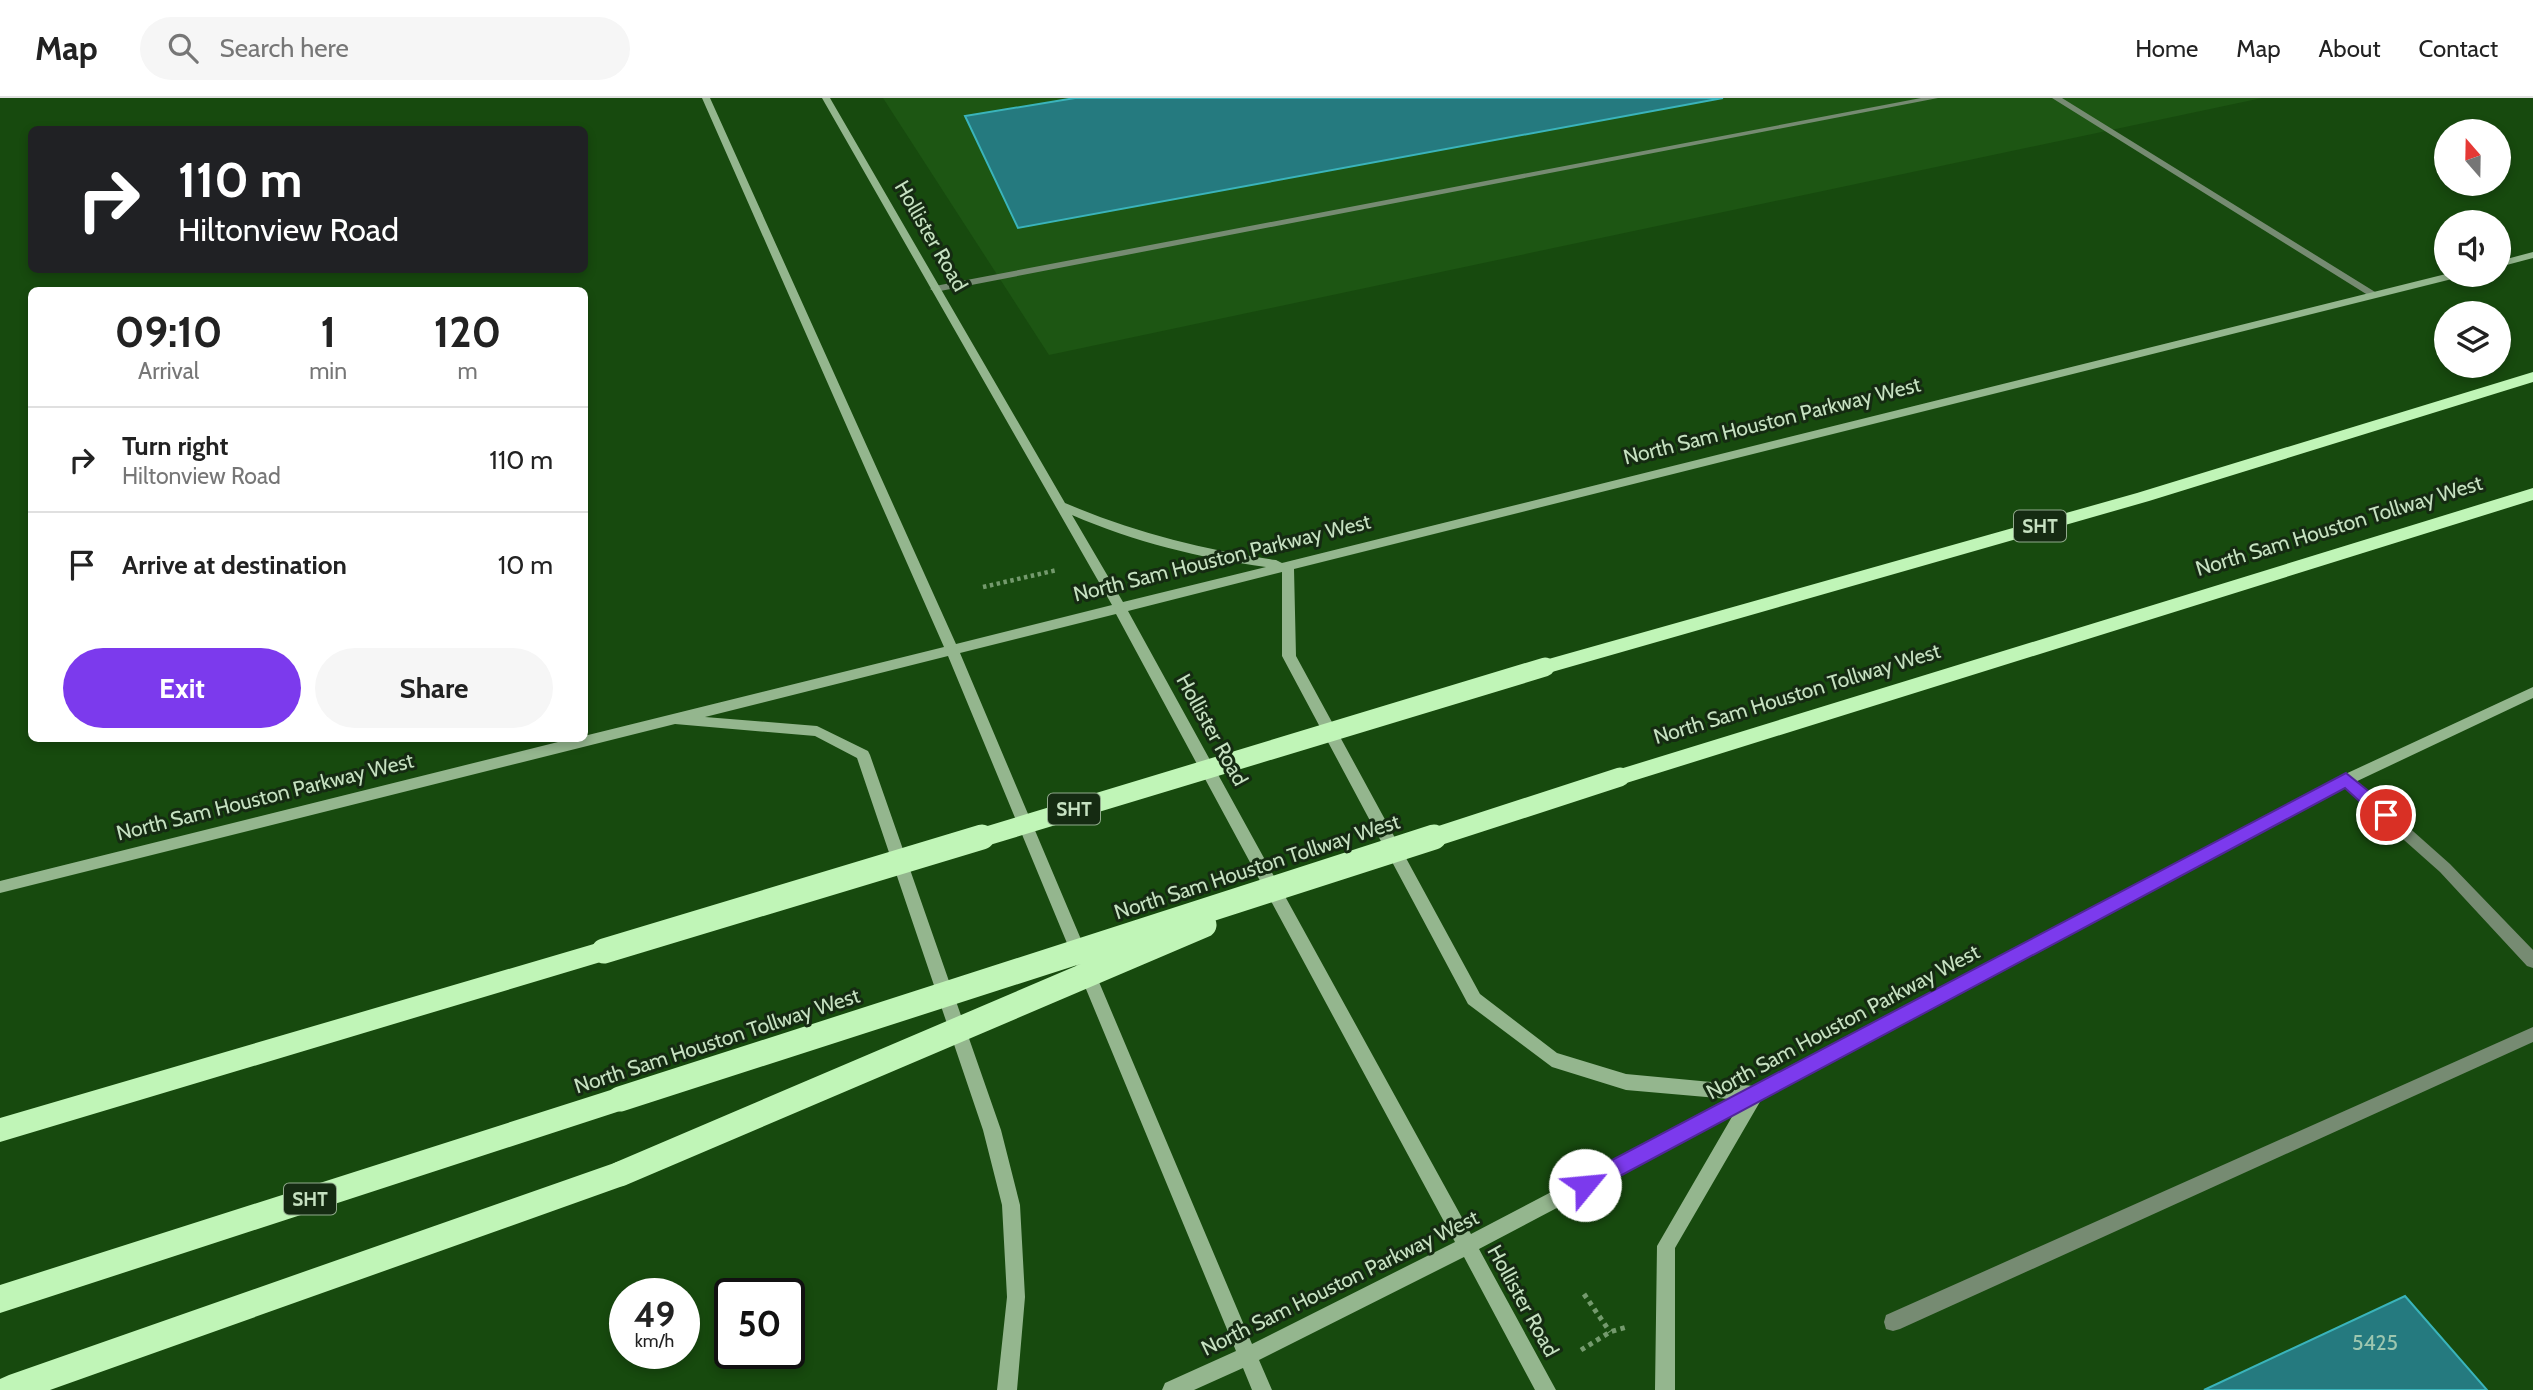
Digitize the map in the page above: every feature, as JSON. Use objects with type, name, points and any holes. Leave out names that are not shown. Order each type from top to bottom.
[{"type":"highway","name":"SHT","points":[[0,1130],[1545,667],[2143,497],[2533,377]]},
{"type":"highway","name":"North Sam Houston Tollway West","points":[[0,1299],[1620,777],[2533,494]]},
{"type":"highway","points":[[9,1390],[620,1174],[1322,874]]},
{"type":"main road","points":[[706,98],[951,648],[1262,1390]]},
{"type":"main road","name":"Hollister Road","points":[[826,98],[1119,607],[1546,1390]]},
{"type":"main road","points":[[2511,261],[2533,256]]},
{"type":"main road","name":"North Sam Houston Parkway West","points":[[588,739],[2434,280]]},
{"type":"main road","points":[[1061,506],[1098,523],[1222,558],[1288,565],[1289,656],[1474,999],[1552,1059],[1626,1082],[1755,1094],[1666,1246],[1665,1390]]},
{"type":"main road","name":"North Sam Houston Parkway West","points":[[1172,1390],[1248,1356],[1467,1246],[2346,780],[2533,692]]},
{"type":"main road","points":[[668,719],[817,732],[863,755],[992,1130],[1011,1205],[1016,1297],[1007,1390]]},
{"type":"main road","name":"North Sam Houston Parkway West","points":[[0,887],[577,742]]},
{"type":"lane","points":[[935,289],[1934,98]]},
{"type":"lane","points":[[2056,98],[2375,295]]},
{"type":"lane","points":[[2346,780],[2445,869],[2533,961]]},
{"type":"lane","points":[[1894,1322],[2533,1034]]},
{"type":"path","points":[[982,587],[1066,568]]},
{"type":"path","points":[[1584,1294],[1610,1332]]},
{"type":"path","points":[[1581,1350],[1610,1332],[1633,1326]]},
{"type":"shaded area","points":[[883,98],[2262,98],[1049,355]]},
{"type":"building","points":[[1075,98],[1723,98],[1018,228],[965,116]]},
{"type":"building","points":[[2405,1296],[2487,1390],[2204,1390]]},
{"type":"route","points":[[1585,1185],[2346,780],[2386,815]]}]
